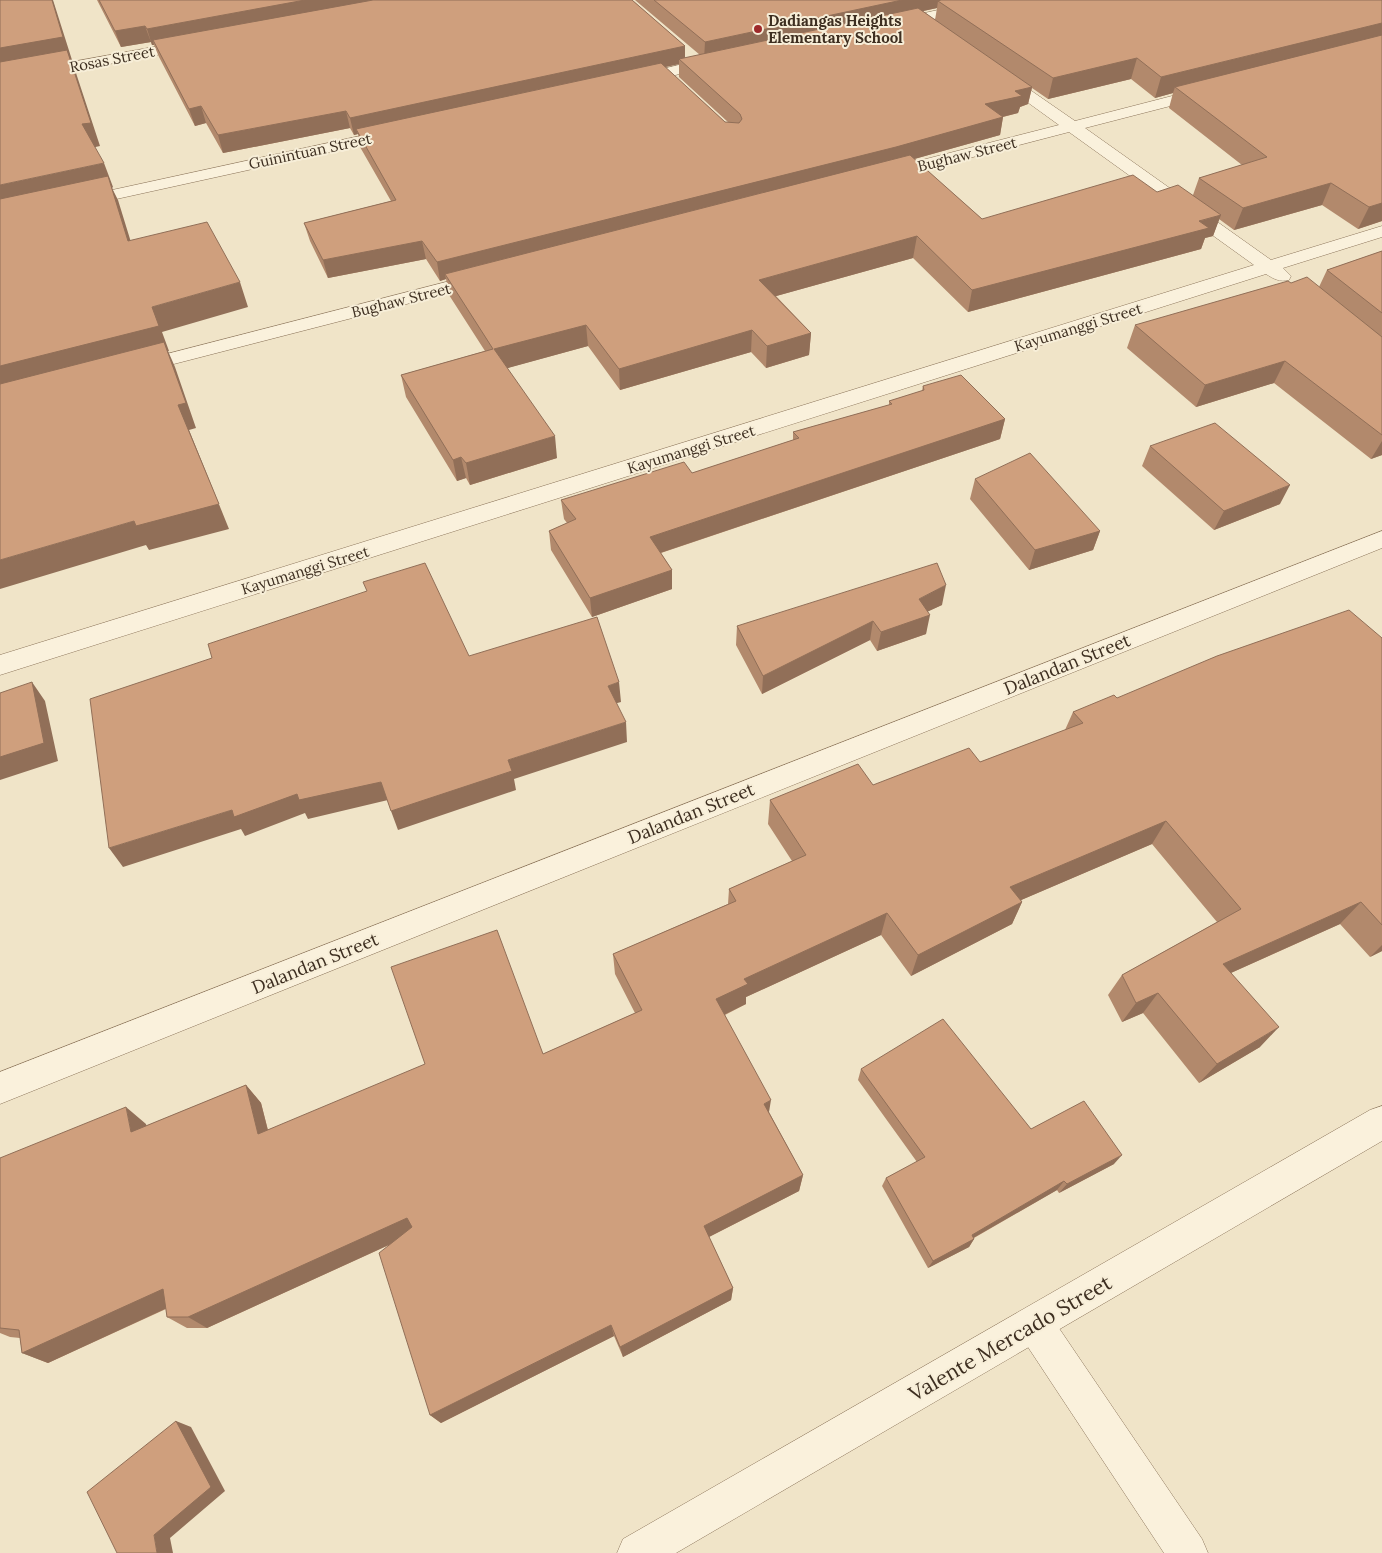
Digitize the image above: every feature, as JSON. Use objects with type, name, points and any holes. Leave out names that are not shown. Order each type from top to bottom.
[{"type":"street","points":[[880,26],[1002,0]]},
{"type":"street","points":[[918,18],[935,30]]},
{"type":"street","name":"Rosas Street","points":[[0,80],[206,42]]},
{"type":"street","points":[[685,52],[700,65]]},
{"type":"street","points":[[616,83],[728,59]]},
{"type":"street","points":[[984,64],[1272,266],[1299,290]]},
{"type":"street","points":[[664,73],[677,86]]},
{"type":"street","name":"Bughaw Street","points":[[871,178],[1228,86]]},
{"type":"street","name":"Guinintuan Street","points":[[68,204],[409,130]]},
{"type":"street","name":"Kayumanggi Street","points":[[0,665],[1382,231]]},
{"type":"street","name":"Bughaw Street","points":[[116,373],[503,273]]},
{"type":"street","name":"Dalandan Street","points":[[0,1088],[1382,538]]},
{"type":"street","name":"Valente Mercado Street","points":[[637,1553],[1382,1122]]},
{"type":"street","points":[[1035,1324],[1188,1553]]},
{"type":"building","points":[[0,0],[52,0],[63,37],[0,48]]},
{"type":"building","points":[[99,0],[305,0],[147,29],[145,26],[115,31]]},
{"type":"building","points":[[373,0],[632,0],[685,46],[350,118],[346,111],[218,135],[201,106],[189,109],[153,40]]},
{"type":"building","points":[[654,0],[902,0],[705,42]]},
{"type":"building","points":[[1382,0],[1382,23],[1161,77],[1137,58],[1053,78],[938,1]]},
{"type":"building","points":[[918,8],[1032,87],[1015,91],[1022,96],[985,104],[1003,117],[896,147],[437,262],[422,241],[323,260],[304,223],[396,200],[356,129],[661,63],[725,122],[739,123],[742,119],[740,114],[679,59]]},
{"type":"building","points":[[1382,35],[1382,203],[1369,207],[1331,183],[1243,208],[1199,178],[1267,157],[1175,87]]},
{"type":"building","points":[[67,50],[91,123],[82,124],[104,163],[0,185],[0,62]]},
{"type":"building","points":[[910,155],[982,219],[1133,175],[1157,192],[1178,185],[1221,215],[1199,221],[1209,228],[972,290],[917,236],[759,280],[811,333],[767,346],[752,330],[619,369],[586,325],[494,349],[555,436],[466,463],[461,457],[453,460],[401,375],[493,349],[445,274]]},
{"type":"building","points":[[108,176],[128,241],[207,222],[240,282],[152,307],[159,326],[0,366],[0,199]]},
{"type":"building","points":[[1382,251],[1382,313],[1327,270]]},
{"type":"building","points":[[1307,277],[1382,337],[1382,435],[1285,361],[1205,385],[1135,325],[1288,281],[1291,283]]},
{"type":"building","points":[[164,342],[186,403],[178,405],[219,504],[136,526],[134,521],[0,560],[0,384]]},
{"type":"building","points":[[961,375],[1005,419],[650,537],[672,570],[590,598],[549,531],[576,519],[561,500],[684,462],[692,473],[799,438],[793,432],[892,404],[889,401],[924,390],[923,386]]},
{"type":"building","points":[[1215,423],[1290,485],[1224,511],[1150,446]]},
{"type":"building","points":[[1030,453],[1100,531],[1035,550],[975,479]]},
{"type":"building","points":[[425,563],[469,656],[597,617],[619,682],[608,686],[626,722],[508,760],[512,771],[391,811],[381,782],[299,800],[297,794],[234,817],[232,810],[109,848],[90,699],[212,658],[208,644],[367,591],[363,582]]},
{"type":"building","points":[[937,563],[946,585],[919,599],[930,615],[881,632],[873,621],[763,676],[737,626]]},
{"type":"building","points":[[1349,610],[1382,638],[1382,925],[1361,902],[1223,964],[1279,1027],[1217,1064],[1158,993],[1136,1003],[1122,975],[1241,909],[1166,821],[1010,887],[1022,902],[918,955],[887,913],[744,979],[748,984],[716,999],[771,1100],[764,1104],[803,1175],[704,1226],[733,1288],[620,1347],[611,1325],[430,1415],[379,1253],[412,1227],[407,1218],[188,1317],[167,1317],[163,1289],[22,1353],[19,1330],[0,1328],[0,1158],[126,1107],[131,1132],[246,1085],[258,1134],[425,1064],[391,967],[497,930],[543,1054],[642,1010],[613,954],[736,901],[729,889],[806,855],[770,800],[858,764],[873,785],[969,748],[980,762],[1083,723],[1073,712],[1114,695],[1117,698],[1217,656]]},
{"type":"building","points":[[32,682],[44,743],[0,757],[0,693]]},
{"type":"building","points":[[943,1019],[1031,1129],[1084,1101],[1122,1155],[1067,1184],[1064,1181],[972,1235],[974,1239],[933,1261],[886,1178],[925,1157],[861,1069]]},
{"type":"building","points":[[176,1421],[211,1487],[154,1535],[157,1553],[117,1553],[87,1492]]},
{"type":"place","name":"Dadiangas Heights Elementary School","points":[[758,29]]}]
